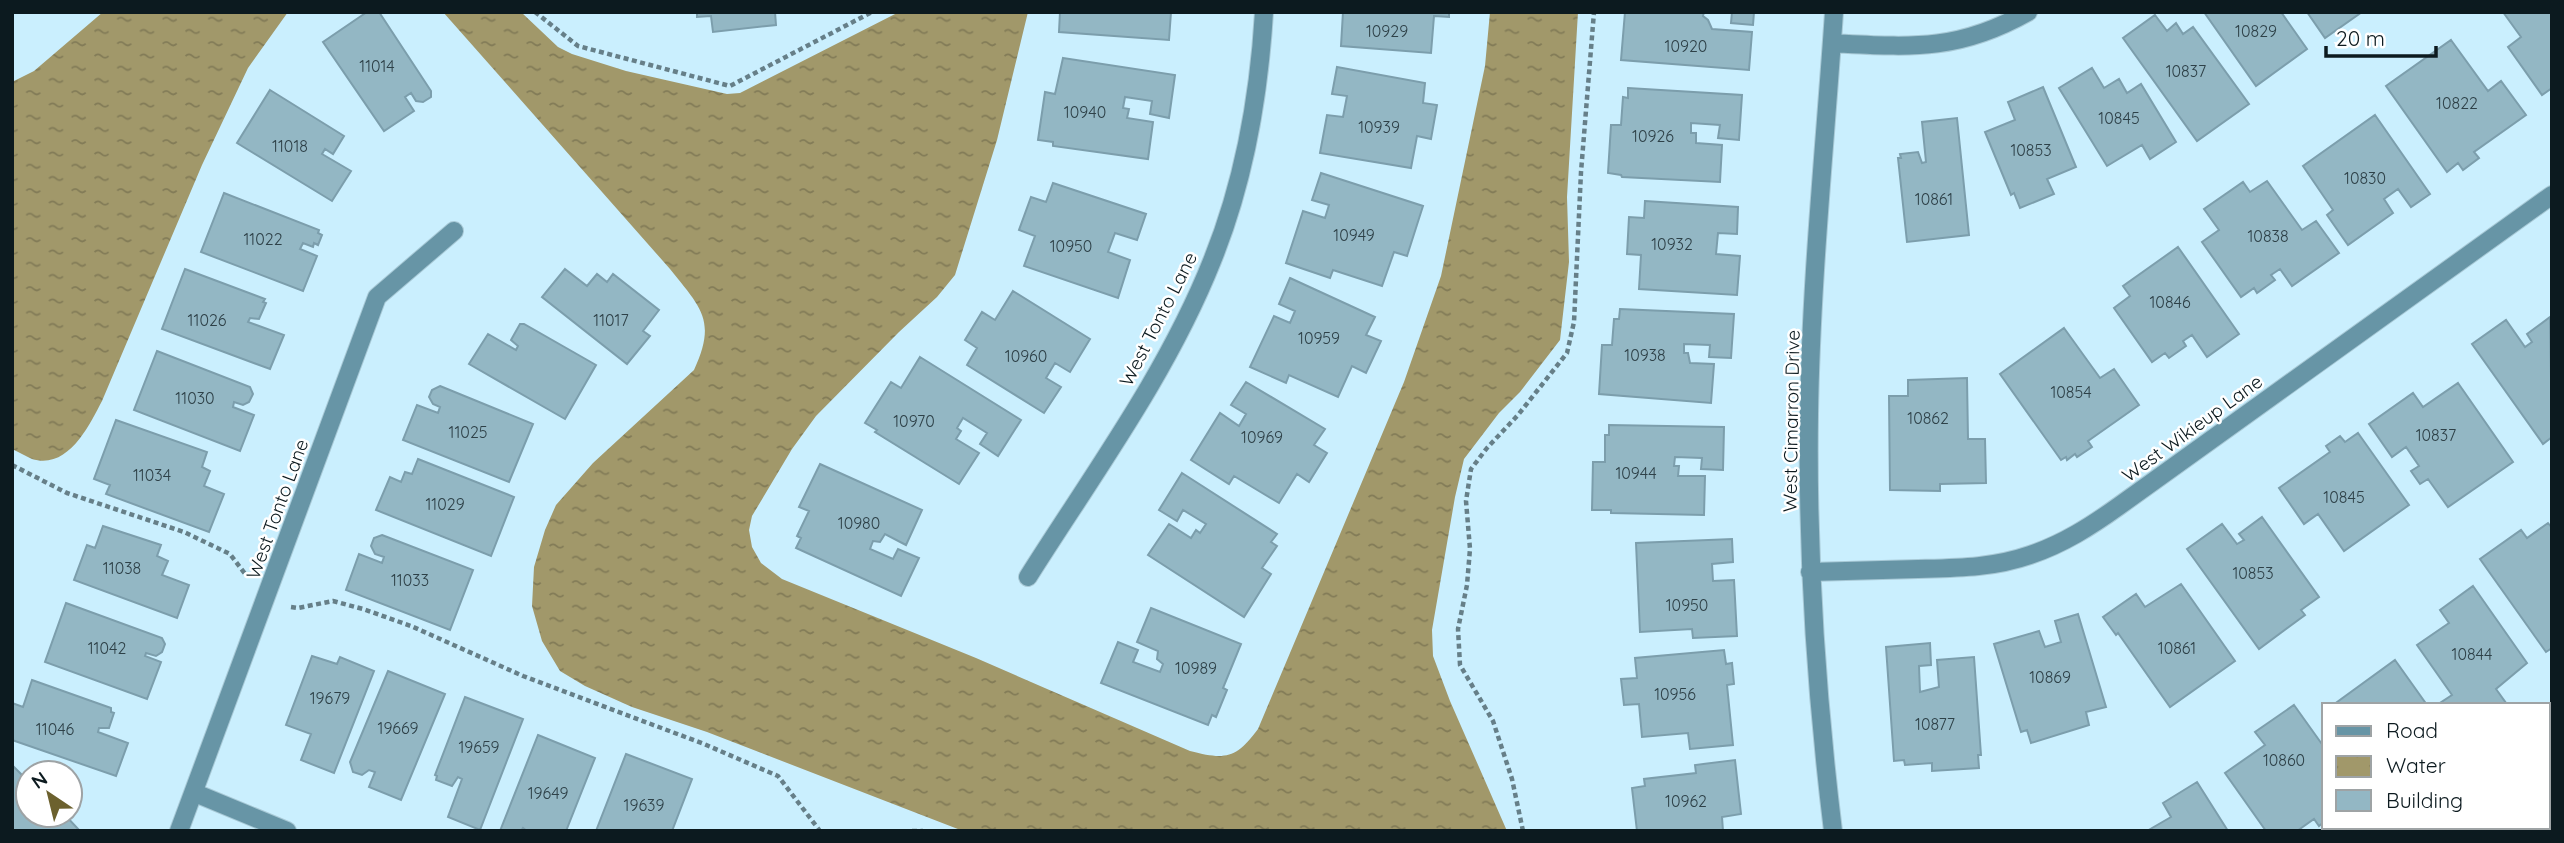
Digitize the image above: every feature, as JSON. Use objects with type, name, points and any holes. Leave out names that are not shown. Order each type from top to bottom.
[{"type":"street","name":"West Tonto Lane","points":[[1028,577],[1146,391],[1193,305],[1213,260],[1229,215],[1247,143],[1257,84],[1264,12]]},
{"type":"street","name":"West Cimarron Drive","points":[[1833,831],[1810,572],[1809,412],[1834,12]]},
{"type":"street","points":[[1832,43],[1906,47],[1941,44],[1977,37],[2028,12]]},
{"type":"street","name":"West Wikieup Lane","points":[[1810,572],[1967,568],[2028,556],[2060,543],[2090,527],[2552,195]]},
{"type":"street","name":"West Tonto Lane","points":[[179,831],[376,297],[454,231]]},
{"type":"street","points":[[195,793],[287,831]]},
{"type":"path","points":[[535,12],[578,46],[730,86],[872,12]]},
{"type":"path","points":[[1523,831],[1513,779],[1493,721],[1460,665],[1458,629],[1467,585],[1470,549],[1466,501],[1471,469],[1567,353],[1574,322],[1581,172],[1594,12]]},
{"type":"path","points":[[12,465],[67,493],[184,532],[230,554],[243,569],[264,603],[298,608],[333,601],[363,609],[411,626],[523,676],[704,744],[778,776],[820,831]]},
{"type":"path","points":[[912,831],[923,831]]},
{"type":"water","points":[[103,12],[288,12],[248,68],[202,165],[91,422],[67,452],[45,461],[32,459],[12,449],[12,82],[34,71]]},
{"type":"water","points":[[443,12],[521,12],[558,47],[572,54],[626,71],[727,94],[740,93],[899,12],[1028,12],[997,140],[955,275],[937,297],[816,416],[792,449],[752,516],[749,530],[752,547],[761,563],[782,579],[976,658],[1190,751],[1221,756],[1236,752],[1258,729],[1404,382],[1441,276],[1485,66],[1490,12],[1578,12],[1567,197],[1569,262],[1560,340],[1464,459],[1432,630],[1433,656],[1507,831],[963,831],[707,732],[632,707],[585,686],[560,671],[542,641],[532,606],[534,567],[545,530],[556,505],[593,463],[694,370],[701,353],[705,326],[697,305],[670,269]]},
{"type":"building","points":[[367,12],[379,12],[431,91],[431,97],[423,102],[416,101],[411,93],[405,97],[414,111],[384,131],[323,42]]},
{"type":"building","points":[[697,12],[775,12],[776,25],[713,32],[711,16],[697,17]]},
{"type":"building","points":[[1060,12],[1171,12],[1169,40],[1059,32]]},
{"type":"building","points":[[1343,12],[1449,12],[1449,17],[1434,16],[1431,53],[1341,46]]},
{"type":"building","points":[[1625,12],[1704,12],[1703,16],[1712,29],[1752,32],[1749,70],[1621,60]]},
{"type":"building","points":[[1732,12],[1754,12],[1753,25],[1731,23]]},
{"type":"building","points":[[2204,12],[2281,12],[2307,49],[2256,86]]},
{"type":"building","points":[[2307,12],[2362,12],[2325,38]]},
{"type":"building","points":[[2503,12],[2552,12],[2552,88],[2542,95],[2508,47],[2521,37]]},
{"type":"building","points":[[2155,15],[2167,31],[2176,23],[2183,34],[2193,27],[2249,104],[2197,141],[2123,38]]},
{"type":"building","points":[[2451,40],[2488,91],[2501,81],[2526,115],[2474,152],[2479,158],[2463,170],[2458,163],[2447,172],[2386,86]]},
{"type":"building","points":[[1063,58],[1175,75],[1169,118],[1150,114],[1152,101],[1125,97],[1123,108],[1129,109],[1127,118],[1153,122],[1148,159],[1053,146],[1053,142],[1038,140],[1045,92],[1055,94]]},
{"type":"building","points":[[1337,67],[1425,83],[1423,103],[1437,105],[1431,139],[1417,136],[1411,168],[1320,153],[1327,115],[1343,117],[1347,96],[1332,94]]},
{"type":"building","points":[[2092,68],[2104,88],[2119,79],[2127,93],[2141,84],[2176,142],[2150,159],[2142,145],[2107,166],[2059,88]]},
{"type":"building","points":[[2043,87],[2076,167],[2047,179],[2054,194],[2020,208],[2014,193],[2011,195],[1985,132],[2015,120],[2008,102]]},
{"type":"building","points":[[1628,88],[1742,95],[1739,140],[1718,138],[1720,125],[1691,123],[1691,133],[1696,133],[1696,143],[1722,145],[1720,182],[1622,177],[1608,173],[1611,125],[1621,125],[1623,97],[1628,98]]},
{"type":"building","points":[[270,90],[344,136],[333,154],[325,149],[322,154],[351,171],[332,201],[237,143]]},
{"type":"building","points":[[2375,115],[2430,194],[2411,207],[2398,189],[2384,199],[2393,213],[2348,245],[2327,215],[2333,210],[2303,166]]},
{"type":"building","points":[[1957,118],[1969,235],[1907,242],[1898,158],[1901,158],[1900,154],[1918,152],[1922,163],[1926,162],[1922,122]]},
{"type":"building","points":[[1321,173],[1423,206],[1407,256],[1394,252],[1382,286],[1333,270],[1330,278],[1286,263],[1303,211],[1325,218],[1329,205],[1312,200]]},
{"type":"building","points":[[2267,181],[2302,230],[2316,221],[2339,253],[2292,286],[2280,269],[2271,275],[2275,280],[2257,293],[2254,288],[2241,297],[2202,242],[2219,230],[2204,209],[2243,182],[2250,192]]},
{"type":"building","points":[[1053,183],[1146,214],[1137,240],[1115,233],[1108,252],[1130,260],[1118,298],[1024,266],[1035,236],[1019,230],[1031,197],[1046,202]]},
{"type":"building","points":[[224,193],[319,230],[318,233],[322,235],[318,245],[314,243],[313,247],[303,243],[300,249],[317,256],[303,291],[201,252]]},
{"type":"building","points":[[1645,201],[1738,207],[1737,234],[1718,233],[1716,254],[1740,256],[1737,295],[1639,289],[1641,255],[1627,254],[1629,217],[1644,218]]},
{"type":"building","points":[[2178,247],[2239,334],[2207,357],[2192,335],[2183,341],[2186,346],[2169,358],[2165,353],[2152,362],[2114,308],[2130,296],[2123,286]]},
{"type":"building","points":[[185,269],[265,299],[263,302],[266,303],[259,319],[250,318],[248,322],[284,335],[270,369],[162,329]]},
{"type":"building","points":[[565,269],[587,286],[597,274],[607,282],[613,274],[659,310],[643,331],[650,336],[627,364],[542,297]]},
{"type":"building","points":[[1290,278],[1375,317],[1366,335],[1381,341],[1366,373],[1352,366],[1338,397],[1289,375],[1286,383],[1250,367],[1274,316],[1290,323],[1295,311],[1279,304]]},
{"type":"building","points":[[1013,291],[1090,339],[1070,372],[1055,363],[1046,378],[1061,387],[1044,413],[967,365],[977,348],[965,340],[982,312],[995,320]]},
{"type":"building","points":[[1620,309],[1734,314],[1731,358],[1709,357],[1710,345],[1684,344],[1684,353],[1688,353],[1690,363],[1714,364],[1711,403],[1599,394],[1602,345],[1612,345],[1614,319],[1619,319]]},
{"type":"building","points":[[2550,317],[2552,437],[2543,444],[2472,344],[2506,320],[2525,347],[2532,342],[2527,334]]},
{"type":"building","points":[[520,324],[596,365],[565,419],[469,364],[488,334],[516,350],[518,346],[511,340]]},
{"type":"building","points":[[2064,328],[2100,378],[2114,369],[2139,405],[2088,441],[2092,447],[2077,457],[2075,454],[2067,460],[2066,457],[2061,460],[2000,374]]},
{"type":"building","points":[[157,351],[250,387],[253,394],[249,402],[243,405],[234,402],[233,407],[254,415],[240,451],[134,410]]},
{"type":"building","points":[[920,357],[1021,420],[998,456],[980,444],[987,433],[963,418],[957,428],[961,431],[956,439],[979,453],[959,484],[875,432],[877,430],[865,423],[891,382],[901,388]]},
{"type":"building","points":[[1967,378],[1968,439],[1985,439],[1986,483],[1940,484],[1940,491],[1890,490],[1889,396],[1908,396],[1908,380]]},
{"type":"building","points":[[1246,382],[1325,429],[1314,445],[1327,453],[1309,482],[1297,474],[1279,503],[1234,476],[1229,484],[1191,460],[1220,413],[1239,426],[1246,414],[1231,405]]},
{"type":"building","points":[[2458,383],[2513,462],[2448,507],[2428,479],[2420,484],[2411,471],[2419,466],[2406,447],[2392,457],[2369,424],[2413,393],[2423,407]]},
{"type":"building","points":[[440,386],[533,424],[509,482],[403,440],[417,405],[438,413],[440,407],[433,404],[429,397],[432,390]]},
{"type":"building","points":[[116,420],[207,452],[202,467],[210,471],[204,486],[224,494],[209,532],[106,494],[110,485],[94,479]]},
{"type":"building","points":[[1609,425],[1724,427],[1723,470],[1701,469],[1702,458],[1675,457],[1674,466],[1679,466],[1678,476],[1705,476],[1704,515],[1611,513],[1611,510],[1592,510],[1593,462],[1605,462],[1605,435],[1609,435]]},
{"type":"building","points":[[2358,433],[2409,505],[2344,551],[2318,514],[2304,524],[2279,488],[2330,452],[2326,446],[2340,436],[2345,442]]},
{"type":"building","points":[[418,459],[514,497],[491,556],[376,510],[390,477],[401,482],[405,472],[412,474]]},
{"type":"building","points":[[820,464],[922,510],[906,545],[885,534],[880,542],[873,541],[870,549],[893,559],[898,549],[919,558],[901,596],[796,548],[801,538],[797,536],[809,511],[799,507]]},
{"type":"building","points":[[1182,473],[1277,534],[1271,542],[1277,546],[1262,568],[1271,574],[1244,617],[1148,555],[1169,524],[1191,538],[1196,530],[1200,533],[1206,524],[1183,510],[1177,521],[1159,510]]},
{"type":"building","points":[[2262,517],[2319,597],[2301,610],[2305,615],[2259,649],[2187,549],[2222,524],[2237,544],[2244,540],[2239,534]]},
{"type":"building","points":[[2548,523],[2552,528],[2552,648],[2546,652],[2480,559],[2521,530],[2527,538]]},
{"type":"building","points":[[103,526],[161,545],[157,556],[168,561],[162,575],[189,585],[177,618],[74,580],[87,545],[95,548]]},
{"type":"building","points":[[382,535],[473,570],[450,630],[346,590],[359,554],[382,563],[384,557],[375,554],[371,546],[374,538]]},
{"type":"building","points":[[1732,539],[1733,562],[1712,564],[1713,581],[1734,580],[1737,636],[1693,638],[1692,629],[1640,632],[1636,543]]},
{"type":"building","points":[[2181,584],[2235,661],[2170,707],[2118,633],[2116,635],[2103,617],[2136,594],[2145,607]]},
{"type":"building","points":[[2473,586],[2527,663],[2496,689],[2506,703],[2440,703],[2452,695],[2417,645],[2449,623],[2440,610]]},
{"type":"building","points":[[66,603],[162,638],[165,644],[162,652],[156,656],[146,653],[145,656],[161,662],[147,699],[45,662]]},
{"type":"building","points":[[1151,608],[1241,644],[1223,688],[1227,690],[1216,717],[1212,715],[1208,725],[1101,683],[1118,642],[1138,650],[1133,662],[1160,672],[1163,664],[1157,659],[1158,651],[1137,642]]},
{"type":"building","points":[[2078,614],[2106,707],[2086,712],[2089,725],[2031,743],[2027,730],[2021,732],[1994,644],[2039,631],[2045,647],[2061,642],[2055,621]]},
{"type":"building","points":[[1930,643],[1931,665],[1919,666],[1920,692],[1939,687],[1937,660],[1974,657],[1981,755],[1978,755],[1979,768],[1932,771],[1932,763],[1905,765],[1904,760],[1894,761],[1886,647]]},
{"type":"building","points":[[1724,650],[1726,664],[1732,663],[1734,684],[1727,685],[1733,745],[1690,749],[1688,733],[1642,737],[1639,704],[1624,705],[1621,679],[1637,678],[1635,658]]},
{"type":"building","points":[[312,656],[337,664],[340,657],[374,671],[334,773],[301,760],[311,734],[286,725]]},
{"type":"building","points":[[2395,660],[2426,703],[2336,703]]},
{"type":"building","points":[[388,671],[445,694],[401,800],[369,787],[375,772],[369,770],[362,775],[353,772],[350,762]]},
{"type":"building","points":[[32,680],[111,708],[114,713],[109,728],[99,728],[98,732],[128,743],[116,776],[84,765],[84,759],[67,759],[12,740],[12,703],[23,707]]},
{"type":"building","points":[[465,697],[523,719],[480,830],[448,817],[462,779],[458,777],[452,786],[436,780],[435,775]]},
{"type":"building","points":[[2294,705],[2322,744],[2322,824],[2319,826],[2314,819],[2297,831],[2266,831],[2225,773],[2265,745],[2255,732]]},
{"type":"building","points":[[538,735],[595,758],[566,831],[527,831],[523,828],[521,831],[500,831]]},
{"type":"building","points":[[626,754],[692,779],[672,831],[596,831]]},
{"type":"building","points":[[1735,760],[1741,814],[1722,817],[1723,831],[1637,831],[1632,788],[1645,786],[1644,779],[1696,773],[1695,765]]},
{"type":"building","points":[[12,765],[14,829],[80,831],[12,831]]},
{"type":"building","points":[[2197,782],[2228,831],[2147,831],[2171,817],[2163,803]]}]
